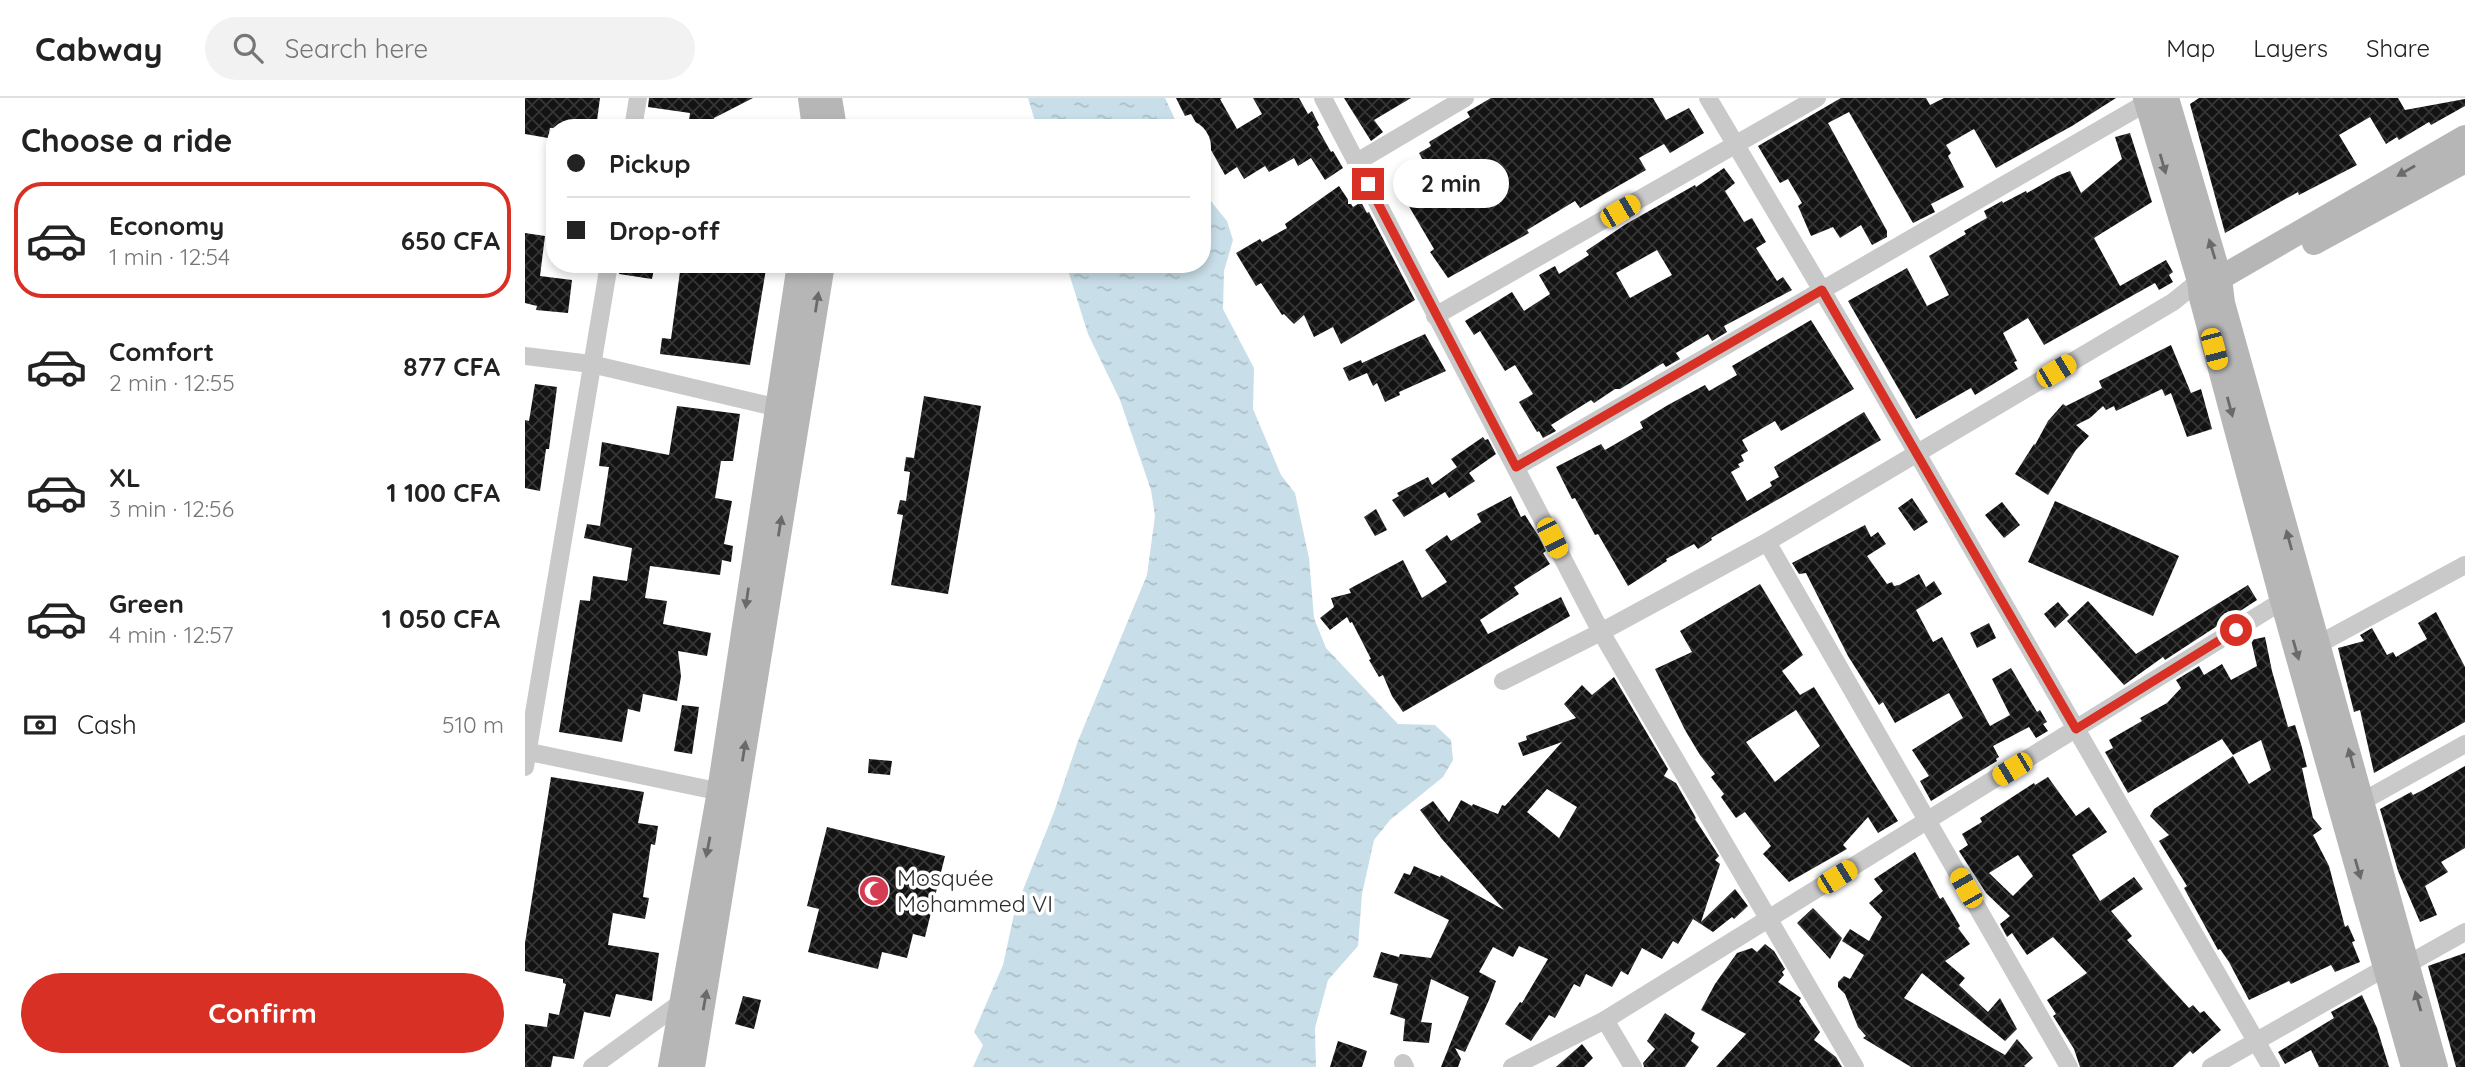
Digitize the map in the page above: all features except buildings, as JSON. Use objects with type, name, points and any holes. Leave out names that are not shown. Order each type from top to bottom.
[{"type":"street","points":[[634,119],[638,98]]},
{"type":"street","points":[[810,98],[813,119]]},
{"type":"street","points":[[830,98],[834,119]]},
{"type":"street","points":[[1323,98],[1601,632],[1855,1067]]},
{"type":"street","points":[[1357,162],[1465,98]]},
{"type":"street","points":[[1708,98],[1822,290],[2271,1067]]},
{"type":"street","points":[[1435,316],[1817,98]]},
{"type":"street","points":[[1516,467],[2153,100],[2211,288],[2245,381],[2363,801],[2397,966],[2413,1067]]},
{"type":"street","points":[[2211,288],[2465,137]]},
{"type":"street","points":[[1503,681],[1601,632],[1767,542],[2173,302],[2211,288],[2465,161]]},
{"type":"street","points":[[607,273],[526,757],[728,793]]},
{"type":"street","points":[[694,1067],[775,407],[797,273]]},
{"type":"street","points":[[670,1067],[679,1004],[728,793],[821,273]]},
{"type":"street","points":[[2211,288],[2282,601],[2397,966],[2436,1067]]},
{"type":"street","points":[[525,356],[591,364],[775,407]]},
{"type":"street","points":[[1767,542],[2069,1067]]},
{"type":"street","points":[[2319,644],[2465,565]]},
{"type":"street","points":[[1512,1067],[1605,1020],[2282,601]]},
{"type":"street","points":[[2363,801],[2465,744]]},
{"type":"street","points":[[2211,1067],[2256,1040],[2465,932]]},
{"type":"street","points":[[592,1067],[679,1004]]},
{"type":"street","points":[[1605,1020],[1633,1067]]},
{"type":"water","points":[[1028,98],[1165,98],[1175,119],[1034,119]]},
{"type":"water","points":[[1211,201],[1227,221],[1233,240],[1224,271],[1223,309],[1254,368],[1253,409],[1281,475],[1295,493],[1309,558],[1314,618],[1326,648],[1398,724],[1435,725],[1451,740],[1453,760],[1443,777],[1390,820],[1374,840],[1362,894],[1358,946],[1328,980],[1315,1028],[1316,1067],[973,1067],[983,1045],[974,1032],[1003,965],[1015,910],[1054,812],[1078,741],[1147,575],[1155,516],[1151,490],[1120,400],[1088,334],[1069,273],[1211,273]]},
{"type":"place","name":"Mosquée Mohammed VI","points":[[874,891]]},
{"type":"route","points":[[1368,184],[1516,467],[1822,290],[2076,729],[2236,630]]}]
